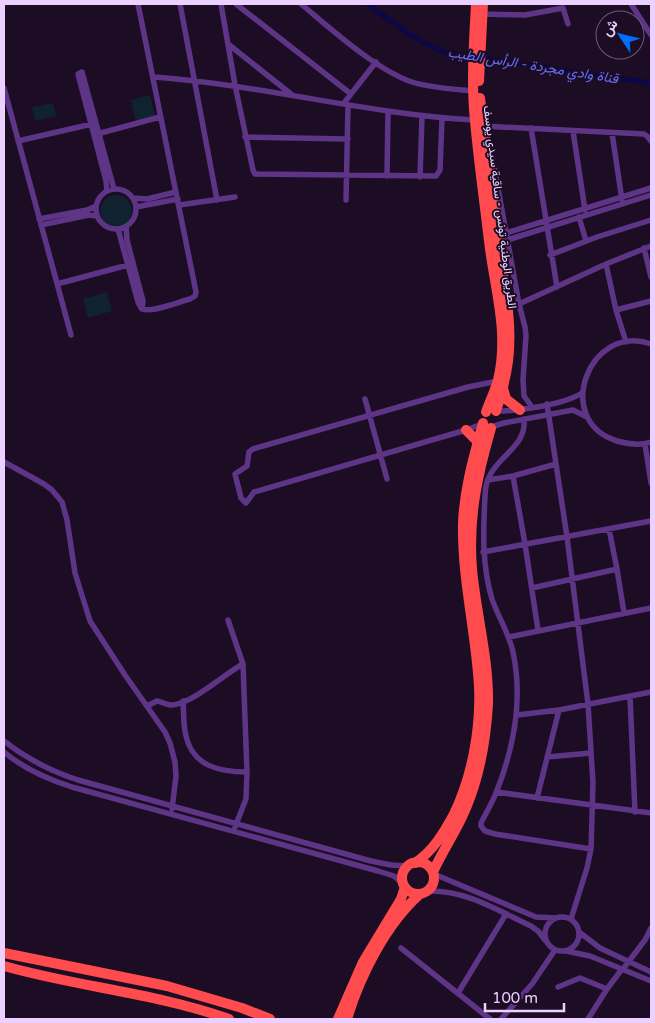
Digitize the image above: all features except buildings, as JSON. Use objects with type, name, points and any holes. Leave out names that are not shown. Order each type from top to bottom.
[{"type":"highway","name":"الطريق الوطنية تونس - ساقية سيدي يوسف","points":[[476,4],[477,41],[473,91],[503,238],[511,339],[510,357],[491,411],[498,416],[489,426]]},
{"type":"highway","name":"الطريق الوطنية تونس - ساقية سيدي يوسف","points":[[477,41],[483,9]]},
{"type":"highway","name":"الطريق الوطنية تونس - ساقية سيدي يوسف","points":[[476,66],[480,96],[490,250],[500,309],[502,342],[501,384]]},
{"type":"highway","points":[[501,384],[506,399],[522,415]]},
{"type":"highway","points":[[338,1019],[363,962],[401,899],[404,886],[403,874],[412,864],[424,857],[439,840],[458,805],[467,776],[476,740],[479,678],[466,581],[463,522],[467,490],[478,442],[489,426]]},
{"type":"highway","points":[[347,1019],[351,1004],[372,960],[404,909],[434,884],[433,873],[470,798],[480,761],[485,735],[488,690],[472,569],[471,532],[476,480],[489,426]]},
{"type":"highway","points":[[466,430],[478,442]]},
{"type":"highway","points":[[412,864],[426,864],[433,873]]},
{"type":"highway","points":[[404,886],[410,892],[424,893]]},
{"type":"highway","points":[[4,953],[167,986],[242,1008],[270,1019]]},
{"type":"highway","points":[[4,966],[169,1001],[229,1019]]},
{"type":"street","points":[[118,229],[138,302],[142,309],[148,311],[160,308],[190,299],[196,295],[138,4]]},
{"type":"street","points":[[180,4],[217,200]]},
{"type":"street","points":[[221,4],[235,86],[253,170],[257,175],[434,176],[440,172],[442,118]]},
{"type":"street","points":[[236,4],[350,94]]},
{"type":"street","points":[[300,4],[376,62],[402,78],[414,82],[473,91]]},
{"type":"street","points":[[631,4],[651,34]]},
{"type":"street","points":[[483,9],[525,15],[563,8],[568,24]]},
{"type":"street","points":[[228,44],[292,96]]},
{"type":"street","points":[[346,200],[348,139],[346,104],[350,94],[376,62]]},
{"type":"street","points":[[93,124],[82,72],[78,74],[93,124],[96,134],[114,188]]},
{"type":"street","points":[[154,77],[195,80],[388,112],[481,124],[644,134],[651,141]]},
{"type":"street","points":[[4,88],[71,335]]},
{"type":"street","points":[[387,176],[388,112]]},
{"type":"street","points":[[420,177],[422,116]]},
{"type":"street","points":[[96,134],[160,117]]},
{"type":"street","points":[[18,141],[93,124]]},
{"type":"street","points":[[531,128],[550,255],[557,287]]},
{"type":"street","points":[[573,131],[586,212]]},
{"type":"street","points":[[612,133],[622,201]]},
{"type":"street","points":[[96,134],[107,191]]},
{"type":"street","points":[[246,137],[348,139]]},
{"type":"street","points":[[114,188],[125,191],[133,198],[136,207],[134,218],[126,226],[118,229],[106,226],[97,216],[96,206],[99,197],[114,188]]},
{"type":"street","points":[[622,201],[651,188]]},
{"type":"street","points":[[532,407],[524,396],[525,326],[503,238],[622,201],[651,195]]},
{"type":"street","points":[[133,198],[217,200],[235,197]]},
{"type":"street","points":[[136,207],[178,198]]},
{"type":"street","points":[[40,222],[96,206]]},
{"type":"street","points":[[546,224],[579,217],[586,212]]},
{"type":"street","points":[[40,222],[89,215],[97,216]]},
{"type":"street","points":[[579,217],[586,241]]},
{"type":"street","points":[[550,255],[651,220]]},
{"type":"street","points":[[126,226],[127,240],[143,301],[142,309]]},
{"type":"street","points":[[519,304],[606,264],[651,246]]},
{"type":"street","points":[[644,248],[651,277]]},
{"type":"street","points":[[606,264],[616,310],[626,342]]},
{"type":"street","points":[[57,284],[128,265]]},
{"type":"street","points":[[616,310],[651,301]]},
{"type":"street","points":[[651,344],[634,340],[607,349],[589,369],[582,393],[582,400],[588,416],[604,435],[630,444],[648,443],[651,483]]},
{"type":"street","points":[[501,384],[468,387],[250,450],[247,466],[236,474],[241,498],[246,503],[254,492],[466,430],[489,426],[522,415],[532,407],[570,399],[582,393]]},
{"type":"street","points":[[365,399],[388,479]]},
{"type":"street","points":[[547,404],[578,624],[588,704],[591,753],[591,849],[571,919]]},
{"type":"street","points":[[491,411],[522,415],[549,414],[575,410],[588,416]]},
{"type":"street","points":[[522,415],[524,430],[518,442],[497,465],[488,480],[485,496],[484,552],[487,580],[492,599],[509,636],[513,650],[518,702],[517,716],[506,763],[496,792],[481,823],[485,831],[501,836],[591,849]]},
{"type":"street","points":[[4,462],[44,484],[62,502],[76,573],[90,621],[108,651],[165,732],[172,749],[176,776],[171,814]]},
{"type":"street","points":[[488,480],[513,476],[556,464]]},
{"type":"street","points":[[513,476],[526,544],[538,630]]},
{"type":"street","points":[[484,552],[651,521]]},
{"type":"street","points":[[609,529],[624,614]]},
{"type":"street","points":[[532,588],[617,570]]},
{"type":"street","points":[[509,636],[578,624],[651,608]]},
{"type":"street","points":[[228,620],[243,664],[247,772],[245,805],[233,832]]},
{"type":"street","points":[[147,706],[157,701],[169,705],[183,701],[212,686],[243,664]]},
{"type":"street","points":[[517,716],[651,692]]},
{"type":"street","points":[[630,696],[635,812]]},
{"type":"street","points":[[183,701],[186,737],[198,758],[216,769],[247,772]]},
{"type":"street","points":[[537,798],[559,710]]},
{"type":"street","points":[[4,741],[35,763],[54,773],[371,861],[392,865],[412,864]]},
{"type":"street","points":[[4,752],[28,769],[48,779],[233,832],[378,870],[399,879],[404,886]]},
{"type":"street","points":[[547,757],[591,753]]},
{"type":"street","points":[[496,792],[651,813]]},
{"type":"street","points":[[433,873],[536,918],[561,917],[571,919],[579,932],[576,944],[566,951]]},
{"type":"street","points":[[424,893],[458,893],[472,898],[534,928],[550,948],[590,956],[651,981]]},
{"type":"street","points":[[458,993],[506,914]]},
{"type":"street","points":[[545,940],[547,924],[556,918]]},
{"type":"street","points":[[588,1019],[622,969],[648,941],[651,928]]},
{"type":"street","points":[[579,932],[594,944],[651,972]]},
{"type":"street","points":[[401,948],[490,1019]]},
{"type":"street","points":[[502,1019],[532,984],[555,950]]},
{"type":"street","points":[[558,987],[580,978],[607,989]]},
{"type":"shaded area","points":[[150,95],[155,116],[136,121],[131,100]]},
{"type":"shaded area","points":[[53,103],[56,116],[35,121],[32,107]]},
{"type":"shaded area","points":[[116,195],[122,196],[127,200],[131,205],[131,217],[127,222],[122,226],[116,227],[110,226],[105,222],[101,217],[100,211],[101,205],[105,200],[110,196]]},
{"type":"shaded area","points":[[107,292],[112,311],[88,318],[83,299]]},
{"type":"waterway","name":"قناة وادي مجردة - الرأس الطيب","points":[[368,4],[415,38],[447,53],[651,83]]}]
